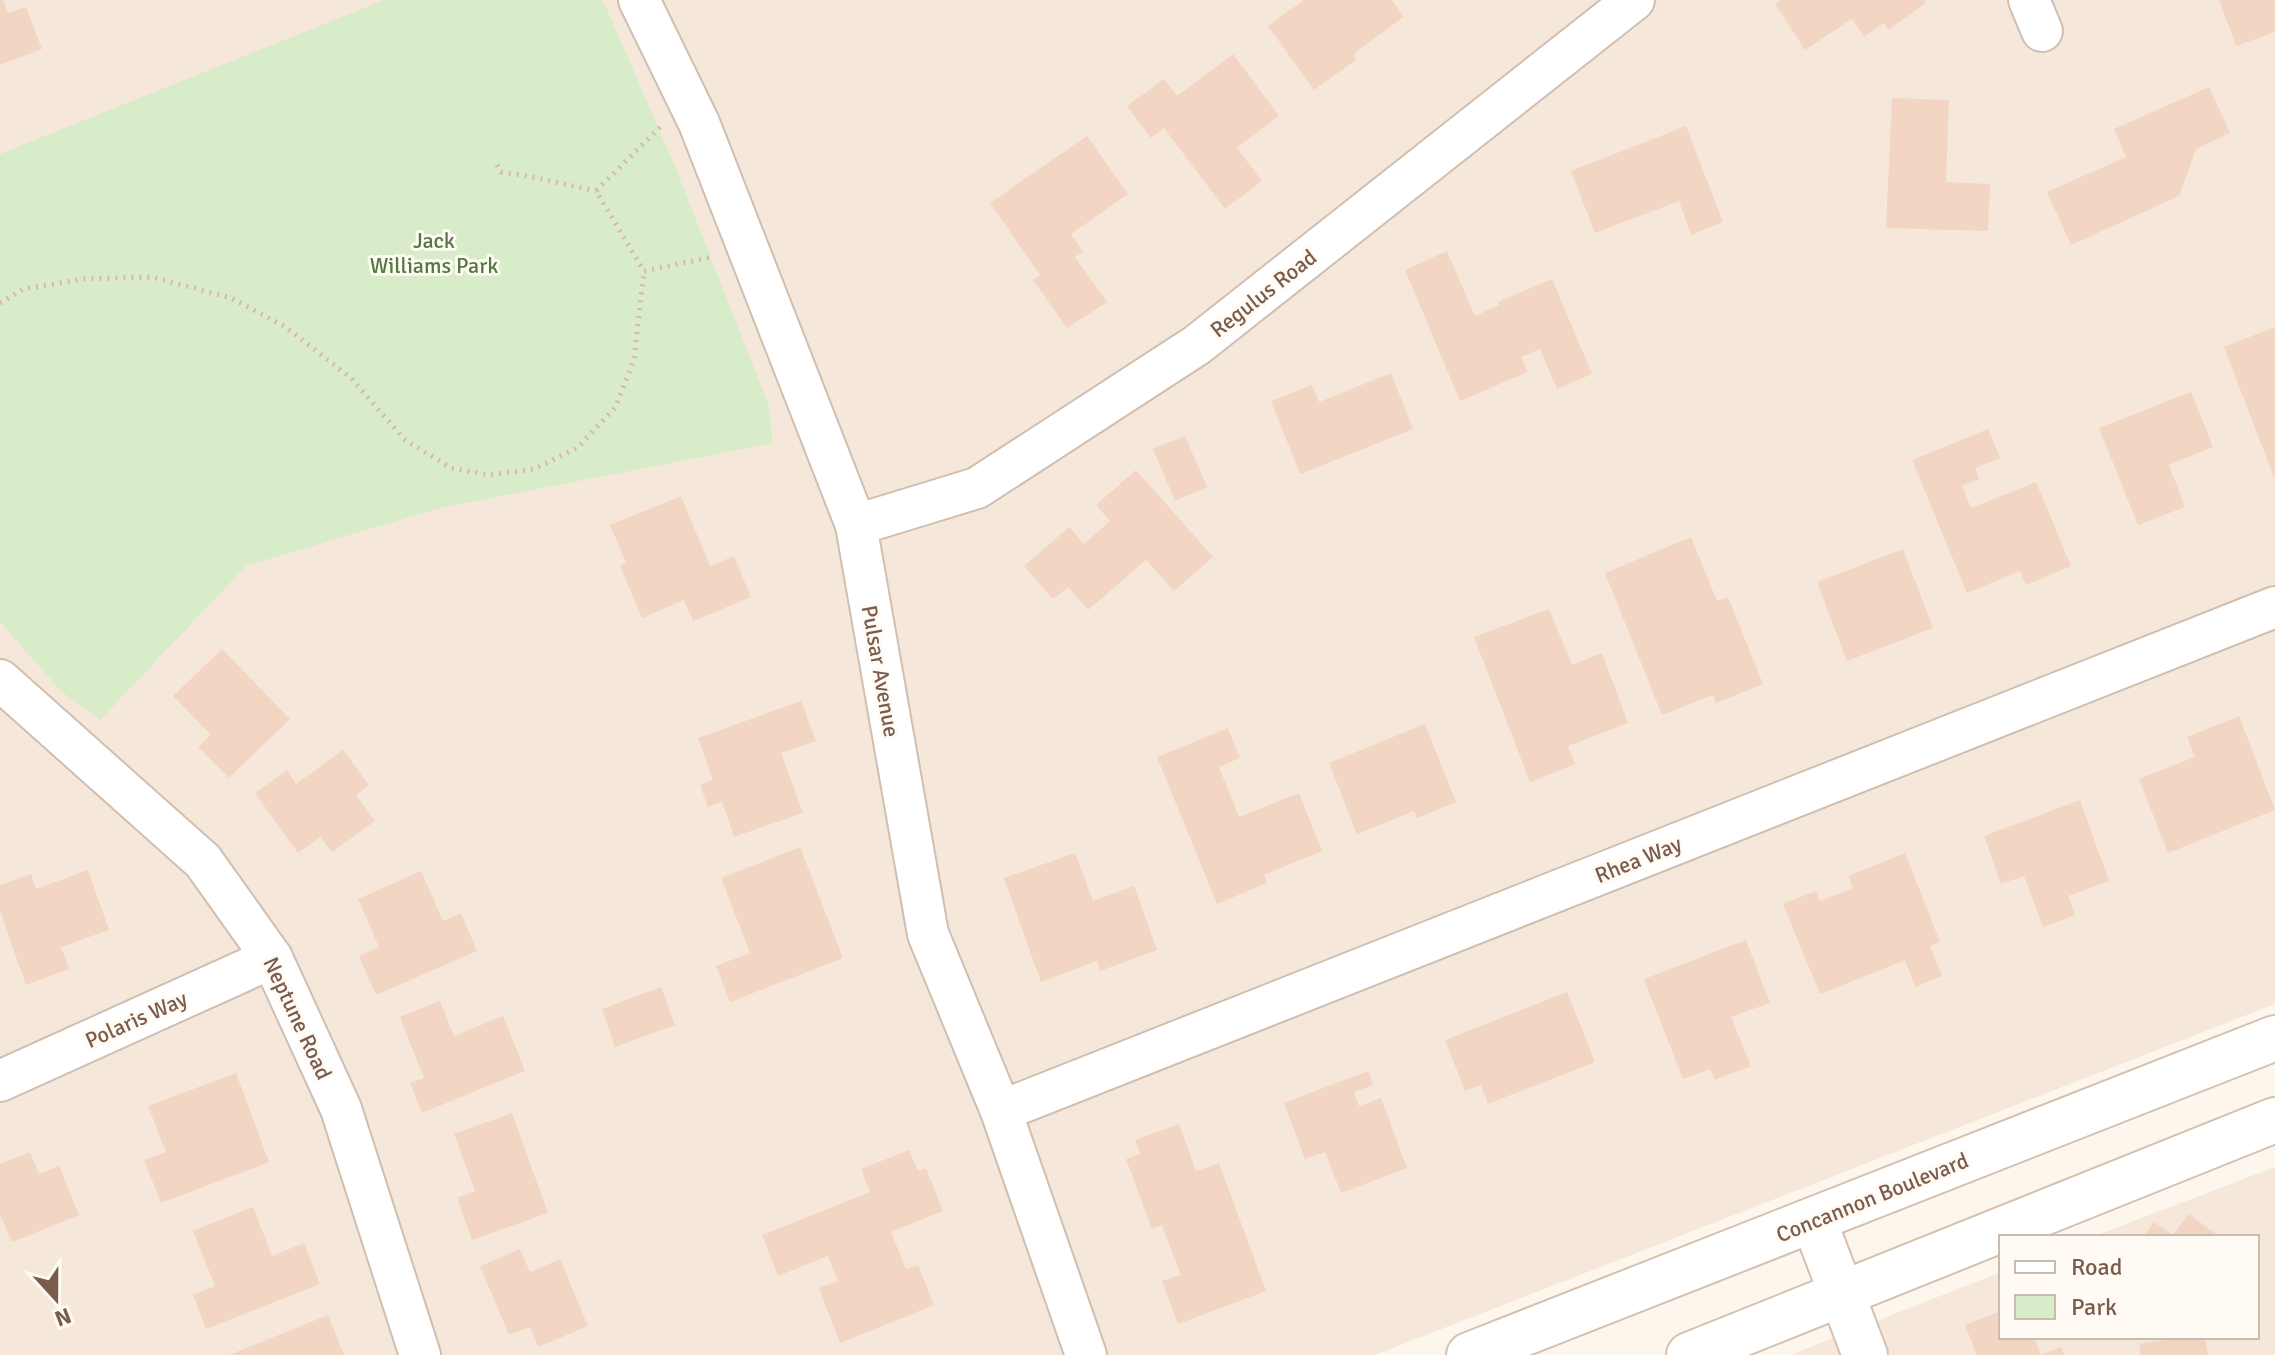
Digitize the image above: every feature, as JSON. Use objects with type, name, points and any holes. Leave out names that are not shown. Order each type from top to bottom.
[{"type":"main road","name":"Concannon Boulevard","points":[[1469,1355],[2275,1038]]},
{"type":"main road","points":[[1689,1355],[2275,1120]]},
{"type":"main road","points":[[1814,1221],[1865,1355]]},
{"type":"street","name":"Pulsar Avenue","points":[[639,0],[699,123],[856,525],[928,934],[1001,1111],[1086,1355]]},
{"type":"street","name":"Regulus Road","points":[[856,525],[977,488],[1197,345],[1634,0]]},
{"type":"street","name":"Rhea Way","points":[[1001,1111],[2275,607]]},
{"type":"street","name":"Neptune Road","points":[[0,680],[203,861],[272,958],[341,1109],[420,1355]]},
{"type":"street","name":"Polaris Way","points":[[0,1081],[272,958]]},
{"type":"path","points":[[596,191],[662,125]]},
{"type":"path","points":[[0,303],[24,289],[85,279],[152,277],[231,298],[284,326],[351,378],[405,440],[451,468],[489,475],[534,469],[577,448],[615,408],[634,360],[644,271],[596,191],[501,172],[497,165]]},
{"type":"path","points":[[644,271],[715,256]]},
{"type":"shaded area","points":[[0,0],[2275,0],[2275,1004],[1375,1355],[0,1355]]},
{"type":"shaded area","points":[[2275,1167],[2275,1355],[1790,1355],[1999,1273],[1999,1339],[2259,1339],[2259,1235],[2097,1235]]},
{"type":"green space","name":"Jack Williams Park","points":[[384,0],[603,0],[674,164],[769,406],[773,443],[440,508],[246,566],[100,720],[62,692],[0,622],[0,154]]},
{"type":"building","points":[[0,0],[3,0],[8,13],[26,7],[42,49],[0,65]]},
{"type":"building","points":[[1304,0],[1392,0],[1404,17],[1353,54],[1357,59],[1314,90],[1268,26]]},
{"type":"building","points":[[1781,0],[1924,0],[1926,3],[1888,30],[1884,23],[1864,37],[1852,19],[1805,50],[1775,4]]},
{"type":"building","points":[[2219,0],[2275,0],[2275,32],[2236,46]]},
{"type":"building","points":[[1233,54],[1279,116],[1237,148],[1262,181],[1225,209],[1164,128],[1151,138],[1127,106],[1164,79],[1177,96]]},
{"type":"building","points":[[2209,87],[2230,133],[2196,149],[2179,196],[2071,245],[2047,192],[2126,157],[2114,129]]},
{"type":"building","points":[[1892,98],[1949,100],[1946,182],[1990,184],[1988,231],[1886,228]]},
{"type":"building","points":[[1686,126],[1723,222],[1691,235],[1679,201],[1595,233],[1571,171]]},
{"type":"building","points":[[1087,136],[1128,194],[1071,234],[1083,252],[1075,257],[1107,302],[1067,328],[1033,280],[1040,275],[990,203]]},
{"type":"building","points":[[1447,251],[1475,316],[1499,305],[1498,302],[1552,279],[1592,374],[1557,389],[1540,349],[1521,357],[1528,372],[1460,401],[1405,270]]},
{"type":"building","points":[[2275,327],[2275,480],[2224,347]]},
{"type":"building","points":[[1391,373],[1413,429],[1300,474],[1271,401],[1312,385],[1319,402]]},
{"type":"building","points":[[2191,392],[2213,447],[2169,465],[2185,507],[2138,525],[2099,428]]},
{"type":"building","points":[[1988,429],[2000,458],[1975,468],[1979,479],[1962,486],[1971,508],[2036,482],[2071,566],[2026,585],[2020,571],[1967,593],[1912,460]]},
{"type":"building","points":[[1185,436],[1207,487],[1175,501],[1153,449]]},
{"type":"building","points":[[1136,470],[1213,557],[1174,591],[1146,560],[1088,610],[1068,587],[1053,599],[1024,566],[1069,527],[1084,544],[1110,521],[1096,505]]},
{"type":"building","points":[[681,496],[710,566],[734,556],[751,597],[693,621],[684,600],[642,618],[620,566],[626,563],[610,525]]},
{"type":"building","points":[[1691,537],[1717,601],[1728,597],[1763,684],[1716,703],[1713,695],[1662,715],[1605,573]]},
{"type":"building","points":[[1903,549],[1933,628],[1847,661],[1817,582]]},
{"type":"building","points":[[1549,609],[1572,665],[1602,653],[1628,723],[1568,746],[1575,764],[1530,782],[1474,637]]},
{"type":"building","points":[[222,649],[290,719],[229,778],[198,747],[211,735],[173,696]]},
{"type":"building","points":[[801,701],[816,741],[781,753],[803,813],[734,837],[722,802],[708,807],[700,785],[713,780],[698,738]]},
{"type":"building","points":[[2239,716],[2275,810],[2168,853],[2139,779],[2195,757],[2187,737]]},
{"type":"building","points":[[1425,724],[1456,802],[1417,818],[1414,811],[1357,834],[1329,763]]},
{"type":"building","points":[[1228,728],[1240,758],[1219,767],[1239,817],[1299,793],[1322,851],[1264,875],[1267,883],[1217,904],[1157,757]]},
{"type":"building","points":[[343,750],[369,785],[356,795],[375,821],[332,852],[320,837],[298,853],[255,793],[287,770],[296,784]]},
{"type":"building","points":[[2080,800],[2109,881],[2068,896],[2075,915],[2043,927],[2024,876],[2001,884],[1984,836]]},
{"type":"building","points":[[800,847],[843,958],[730,1002],[716,966],[750,953],[721,878]]},
{"type":"building","points":[[1075,853],[1093,901],[1134,886],[1157,950],[1100,971],[1097,961],[1041,982],[1004,878]]},
{"type":"building","points":[[1905,853],[1940,942],[1930,946],[1942,976],[1915,987],[1905,960],[1820,994],[1783,904],[1816,891],[1820,901],[1853,888],[1848,876]]},
{"type":"building","points":[[88,870],[109,930],[61,947],[69,969],[26,985],[0,911],[0,885],[31,874],[36,889]]},
{"type":"building","points":[[421,871],[443,921],[461,913],[477,951],[376,995],[359,956],[379,947],[358,899]]},
{"type":"building","points":[[1746,940],[1770,1003],[1731,1017],[1751,1066],[1715,1080],[1710,1069],[1683,1079],[1644,979]]},
{"type":"building","points":[[661,987],[675,1025],[615,1047],[602,1009]]},
{"type":"building","points":[[1567,992],[1595,1062],[1488,1104],[1481,1085],[1465,1091],[1445,1040]]},
{"type":"building","points":[[440,1001],[454,1036],[503,1016],[525,1071],[422,1113],[410,1083],[424,1078],[400,1017]]},
{"type":"building","points":[[1368,1071],[1373,1085],[1354,1092],[1359,1106],[1381,1098],[1407,1168],[1341,1193],[1325,1152],[1305,1159],[1284,1103]]},
{"type":"building","points":[[236,1073],[269,1162],[161,1203],[144,1160],[166,1152],[148,1106]]},
{"type":"building","points":[[512,1113],[548,1213],[472,1240],[457,1198],[475,1191],[454,1134]]},
{"type":"building","points":[[1179,1124],[1196,1171],[1219,1163],[1266,1291],[1178,1324],[1162,1281],[1181,1275],[1162,1225],[1152,1229],[1126,1159],[1140,1154],[1135,1140]]},
{"type":"building","points":[[909,1150],[918,1171],[926,1168],[943,1211],[891,1232],[906,1269],[918,1265],[934,1305],[840,1343],[819,1288],[838,1281],[828,1256],[778,1276],[762,1235],[870,1192],[861,1169]]},
{"type":"building","points":[[30,1152],[39,1174],[59,1166],[79,1215],[12,1242],[0,1214],[0,1164]]},
{"type":"building","points":[[253,1207],[272,1256],[304,1243],[320,1284],[206,1329],[193,1295],[215,1286],[193,1231]]},
{"type":"building","points":[[2189,1214],[2217,1235],[2173,1235]]},
{"type":"building","points":[[2154,1222],[2173,1235],[2144,1235]]},
{"type":"building","points":[[520,1249],[530,1272],[560,1259],[588,1326],[538,1347],[530,1327],[509,1335],[480,1266]]},
{"type":"building","points":[[1999,1312],[1999,1339],[2035,1339],[2041,1355],[1977,1355],[1965,1325]]},
{"type":"building","points":[[328,1315],[344,1355],[229,1355]]},
{"type":"building","points":[[2169,1339],[2205,1339],[2208,1355],[2141,1355],[2139,1344]]},
{"type":"building","points":[[2061,1347],[2064,1355],[2041,1355]]}]
